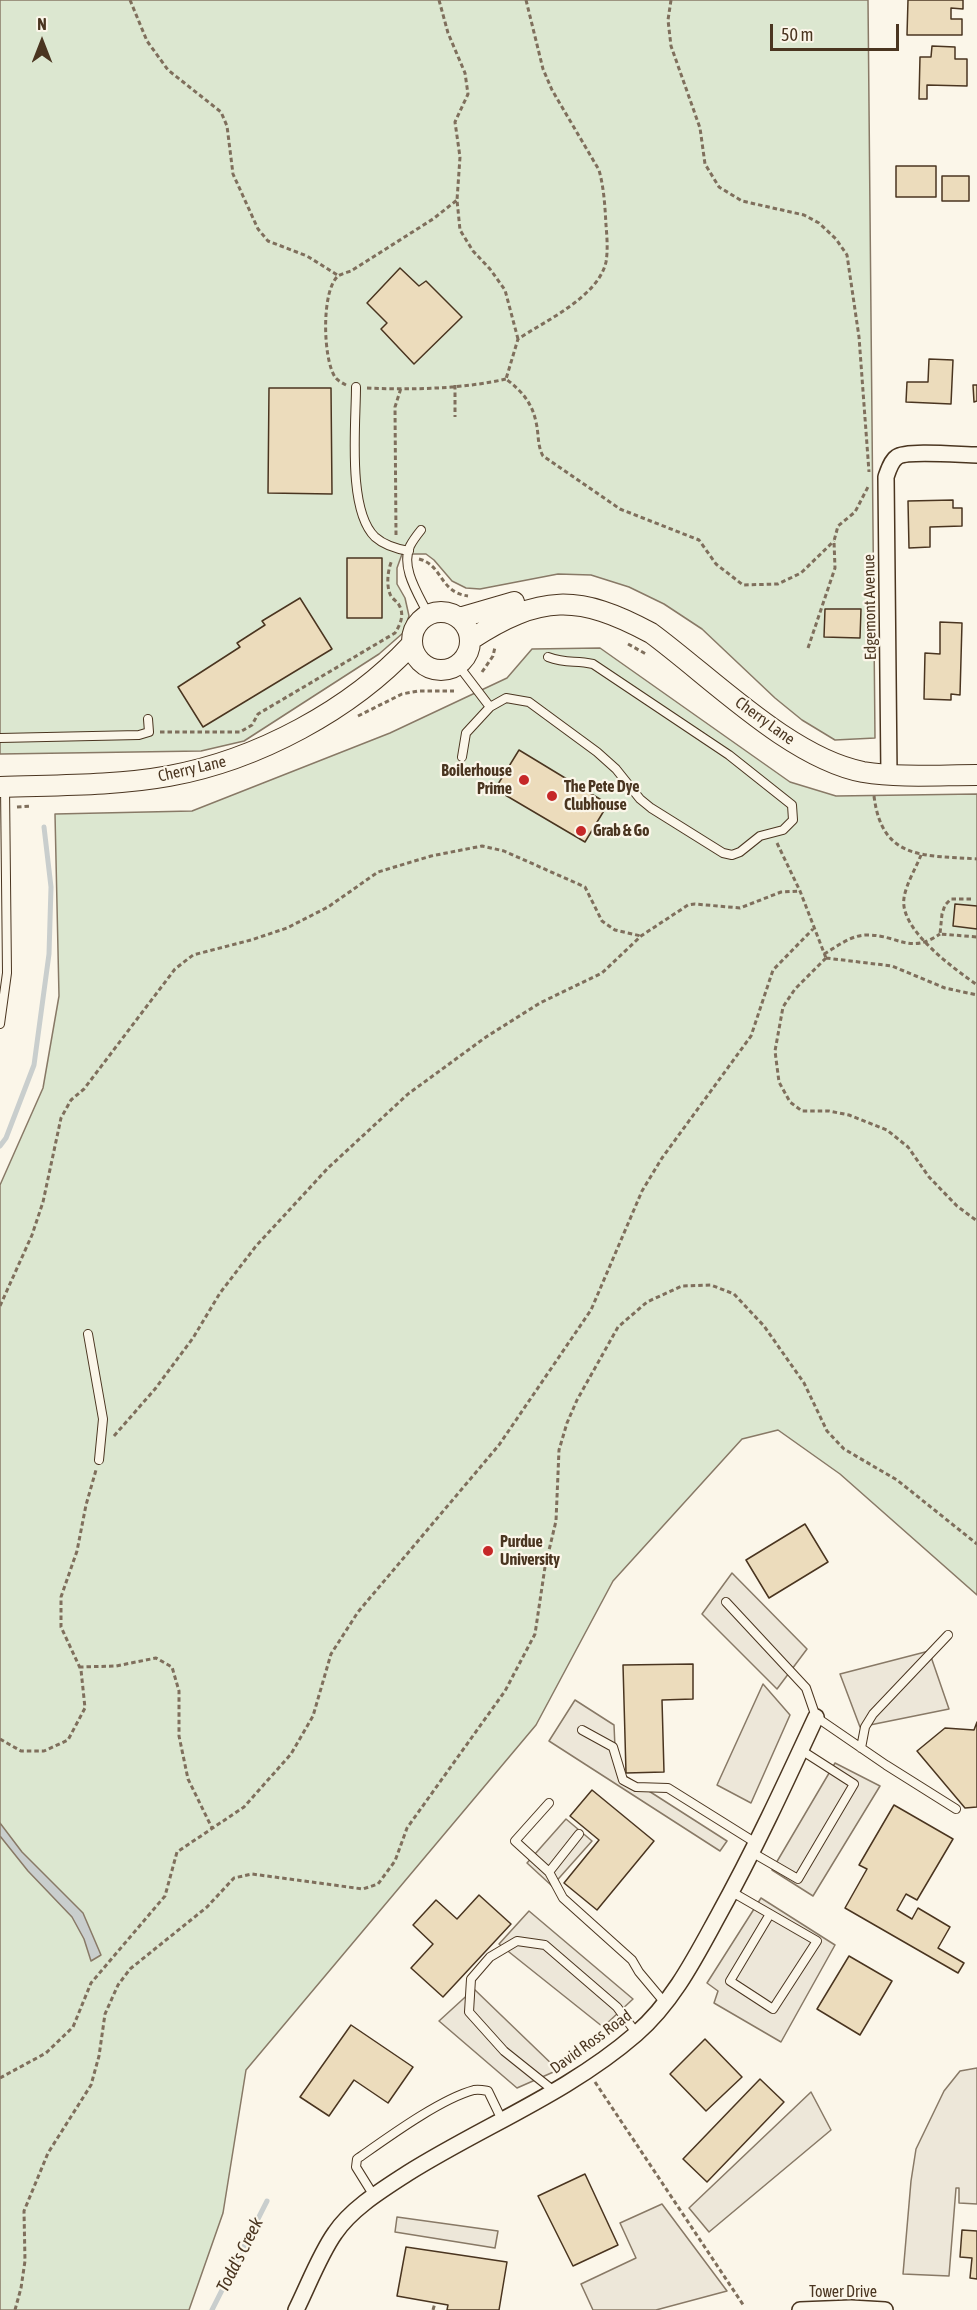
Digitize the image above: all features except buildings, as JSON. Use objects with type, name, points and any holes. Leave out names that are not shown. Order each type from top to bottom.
[{"type":"street","name":"Edgemont Avenue","points":[[889,775],[886,477],[889,467],[897,456],[910,453],[977,455]]},
{"type":"street","name":"Cherry Lane","points":[[459,618],[534,598],[551,597],[595,608],[629,621],[651,633],[760,719],[804,749],[834,764],[862,772],[889,775],[977,775]]},
{"type":"street","name":"Cherry Lane","points":[[470,640],[496,623],[520,612],[549,606],[576,604]]},
{"type":"street","points":[[444,612],[459,618],[465,624],[470,640],[465,658],[458,665],[440,671],[423,665],[413,652],[411,645],[415,627],[428,614],[444,612]]},
{"type":"street","name":"Cherry Lane","points":[[3,787],[101,783],[170,776],[238,758],[299,730],[365,688],[411,645]]},
{"type":"street","name":"Cherry Lane","points":[[365,688],[423,665]]},
{"type":"street","name":"David Ross Road","points":[[296,2310],[335,2233],[353,2213],[374,2196],[444,2151],[554,2091],[587,2070],[637,2034],[665,2003],[687,1973],[755,1849],[816,1717]]},
{"type":"street","name":"Tower Drive","points":[[800,2310],[851,2308],[885,2310]]},
{"type":"lane","points":[[356,387],[356,495],[362,514],[374,536],[395,548],[409,551]]},
{"type":"lane","points":[[421,530],[409,551],[409,571],[428,614]]},
{"type":"lane","points":[[462,757],[466,733],[490,707],[506,698],[529,702],[597,752],[616,769],[640,799],[651,808],[723,853],[732,855],[740,852],[760,836],[783,830],[793,820],[792,806],[729,755],[593,664],[564,663],[548,657]]},
{"type":"lane","points":[[458,665],[490,707]]},
{"type":"lane","points":[[0,738],[139,735],[149,732],[148,719]]},
{"type":"lane","points":[[0,1024],[8,973],[3,787]]},
{"type":"lane","points":[[88,1334],[103,1419],[99,1460]]},
{"type":"lane","points":[[726,1602],[806,1688],[816,1717],[956,1809]]},
{"type":"lane","points":[[861,1748],[865,1727],[873,1714],[948,1635]]},
{"type":"lane","points":[[582,1730],[613,1747],[623,1780],[636,1787],[668,1788],[798,1879],[854,1784],[801,1750]]},
{"type":"lane","points":[[549,1803],[515,1841],[549,1872],[563,1898],[632,1960],[665,2003]]},
{"type":"lane","points":[[549,1872],[579,1834]]},
{"type":"lane","points":[[732,1892],[817,1941],[773,2009],[730,1982],[770,1914]]},
{"type":"lane","points":[[554,2091],[504,2051],[469,2012],[471,1979],[490,1957],[517,1941],[545,1945],[617,2007],[637,2034]]},
{"type":"lane","points":[[374,2196],[356,2167],[357,2159],[385,2139],[450,2100],[476,2089],[488,2091],[502,2120]]},
{"type":"path","points":[[130,0],[147,42],[168,70],[221,112],[227,126],[233,174],[258,229],[268,242],[307,256],[339,276]]},
{"type":"path","points":[[439,0],[448,33],[465,73],[468,94],[455,123],[460,157],[457,200],[460,230],[473,251],[490,268],[505,290],[518,339],[506,379]]},
{"type":"path","points":[[518,339],[581,298],[600,276],[606,263],[607,249],[603,184],[599,170],[548,79],[526,0]]},
{"type":"path","points":[[670,0],[668,20],[671,46],[700,128],[705,164],[718,187],[742,201],[804,215],[836,239],[847,255],[859,337],[870,463],[868,487],[855,512],[838,526],[834,541],[835,568],[808,648]]},
{"type":"path","points":[[457,200],[417,230],[339,276],[331,287],[325,326],[332,370],[336,378],[347,386],[356,387],[401,388],[485,384],[506,379]]},
{"type":"path","points":[[506,379],[528,399],[537,423],[539,448],[543,456],[620,509],[699,540],[716,564],[743,585],[778,584],[801,573],[834,541]]},
{"type":"path","points":[[454,385],[454,417]]},
{"type":"path","points":[[396,542],[395,407],[401,388]]},
{"type":"path","points":[[419,559],[426,561],[435,569],[447,587],[460,595],[476,597]]},
{"type":"path","points":[[149,732],[240,732],[247,730],[258,714],[395,633],[402,614],[399,605],[388,591],[388,568],[392,560]]},
{"type":"path","points":[[874,796],[876,813],[891,842],[904,850],[921,855],[977,859]]},
{"type":"path","points":[[772,833],[800,891],[825,956]]},
{"type":"path","points":[[0,1306],[32,1235],[43,1202],[61,1118],[71,1101],[84,1089],[175,969],[192,955],[287,928],[328,907],[378,872],[430,856],[482,846],[504,851],[585,887],[602,921],[615,930],[641,936]]},
{"type":"path","points":[[921,855],[904,898],[904,908],[914,930],[952,966],[977,985]]},
{"type":"path","points":[[0,1739],[21,1751],[44,1751],[68,1740],[85,1708],[79,1667],[61,1627],[61,1597],[77,1551],[86,1505],[99,1460],[119,1428],[155,1389],[192,1338],[220,1293],[256,1246],[328,1168],[408,1094],[447,1063],[540,1003],[602,973],[641,936],[688,905],[740,908],[781,892],[800,891]]},
{"type":"path","points":[[940,934],[945,905],[951,899],[971,899]]},
{"type":"path","points":[[0,2078],[46,2053],[73,2027],[91,1983],[165,1896],[177,1852],[244,1807],[291,1754],[313,1716],[331,1654],[358,1612],[499,1444],[591,1310],[642,1191],[662,1158],[751,1036],[773,970],[813,929]]},
{"type":"path","points":[[977,937],[940,934],[927,943],[913,945],[867,935],[850,938],[825,956],[795,989],[783,1007],[775,1051],[779,1082],[790,1102],[802,1111],[829,1111],[849,1115],[887,1130],[908,1147],[929,1177],[957,1206],[977,1221]]},
{"type":"path","points":[[825,956],[892,966],[945,987],[977,995]]},
{"type":"path","points":[[15,2310],[25,2261],[24,2211],[48,2153],[90,2085],[99,2056],[105,2014],[118,1985],[130,1969],[207,1907],[234,1878],[252,1874],[363,1889],[378,1884],[395,1861],[407,1828],[505,1691],[535,1634],[545,1567],[556,1521],[559,1450],[567,1423],[618,1327],[647,1302],[682,1286],[711,1285],[734,1294],[764,1326],[804,1383],[827,1431],[844,1449],[897,1480],[977,1544]]},
{"type":"path","points":[[79,1667],[116,1666],[156,1658],[172,1667],[179,1691],[179,1736],[188,1779],[212,1828]]},
{"type":"path","points":[[587,2070],[744,2306]]},
{"type":"path","points":[[433,2310],[435,2303]]},
{"type":"green space","points":[[0,0],[868,0],[875,738],[835,740],[802,720],[775,698],[702,629],[664,604],[629,587],[591,575],[558,574],[480,589],[466,588],[452,581],[426,554],[402,554],[397,568],[397,584],[405,598],[409,616],[403,633],[379,654],[244,741],[201,751],[0,754]]},
{"type":"green space","points":[[600,648],[790,782],[836,796],[977,794],[977,1595],[840,1474],[778,1430],[742,1439],[613,1581],[536,1725],[246,2070],[223,2213],[189,2310],[0,2310],[0,1185],[43,1088],[59,996],[55,814],[192,811],[390,733],[507,678],[532,649]]},
{"type":"shaded area","points":[[732,1573],[807,1649],[777,1689],[702,1614]]},
{"type":"shaded area","points":[[929,1651],[949,1709],[860,1727],[840,1674]]},
{"type":"shaded area","points":[[763,1684],[790,1715],[751,1803],[717,1785]]},
{"type":"shaded area","points":[[575,1700],[614,1725],[616,1770],[727,1841],[720,1851],[549,1741]]},
{"type":"shaded area","points":[[835,1763],[880,1786],[813,1896],[772,1870]]},
{"type":"shaded area","points":[[566,1819],[592,1841],[552,1886],[527,1863]]},
{"type":"shaded area","points":[[0,1823],[22,1852],[83,1913],[101,1955],[91,1961],[84,1939],[72,1917],[28,1871],[0,1836]]},
{"type":"shaded area","points":[[761,1898],[835,1945],[781,2042],[714,2003],[718,1991],[707,1983]]},
{"type":"shaded area","points":[[529,1911],[633,1999],[603,2027],[499,1944]]},
{"type":"shaded area","points":[[474,1989],[558,2070],[517,2088],[439,2021]]},
{"type":"shaded area","points":[[977,2068],[977,2204],[959,2203],[959,2188],[956,2188],[949,2276],[903,2274],[916,2149],[944,2091],[960,2071]]},
{"type":"shaded area","points":[[811,2092],[831,2130],[709,2232],[689,2208]]},
{"type":"shaded area","points":[[662,2204],[727,2291],[656,2310],[593,2310],[581,2284],[636,2258],[620,2223]]},
{"type":"shaded area","points":[[397,2217],[498,2231],[495,2248],[395,2232]]},
{"type":"waterway","points":[[0,1146],[6,1138],[34,1065],[49,954],[51,887],[44,827]]},
{"type":"waterway","name":"Todd's Creek","points":[[212,2310],[267,2201]]},
{"type":"place","name":"Boilerhouse Prime","points":[[524,780]]},
{"type":"place","name":"The Pete Dye Clubhouse","points":[[552,796]]},
{"type":"place","name":"Grab & Go","points":[[581,831]]},
{"type":"place","name":"Purdue University","points":[[488,1551]]}]
